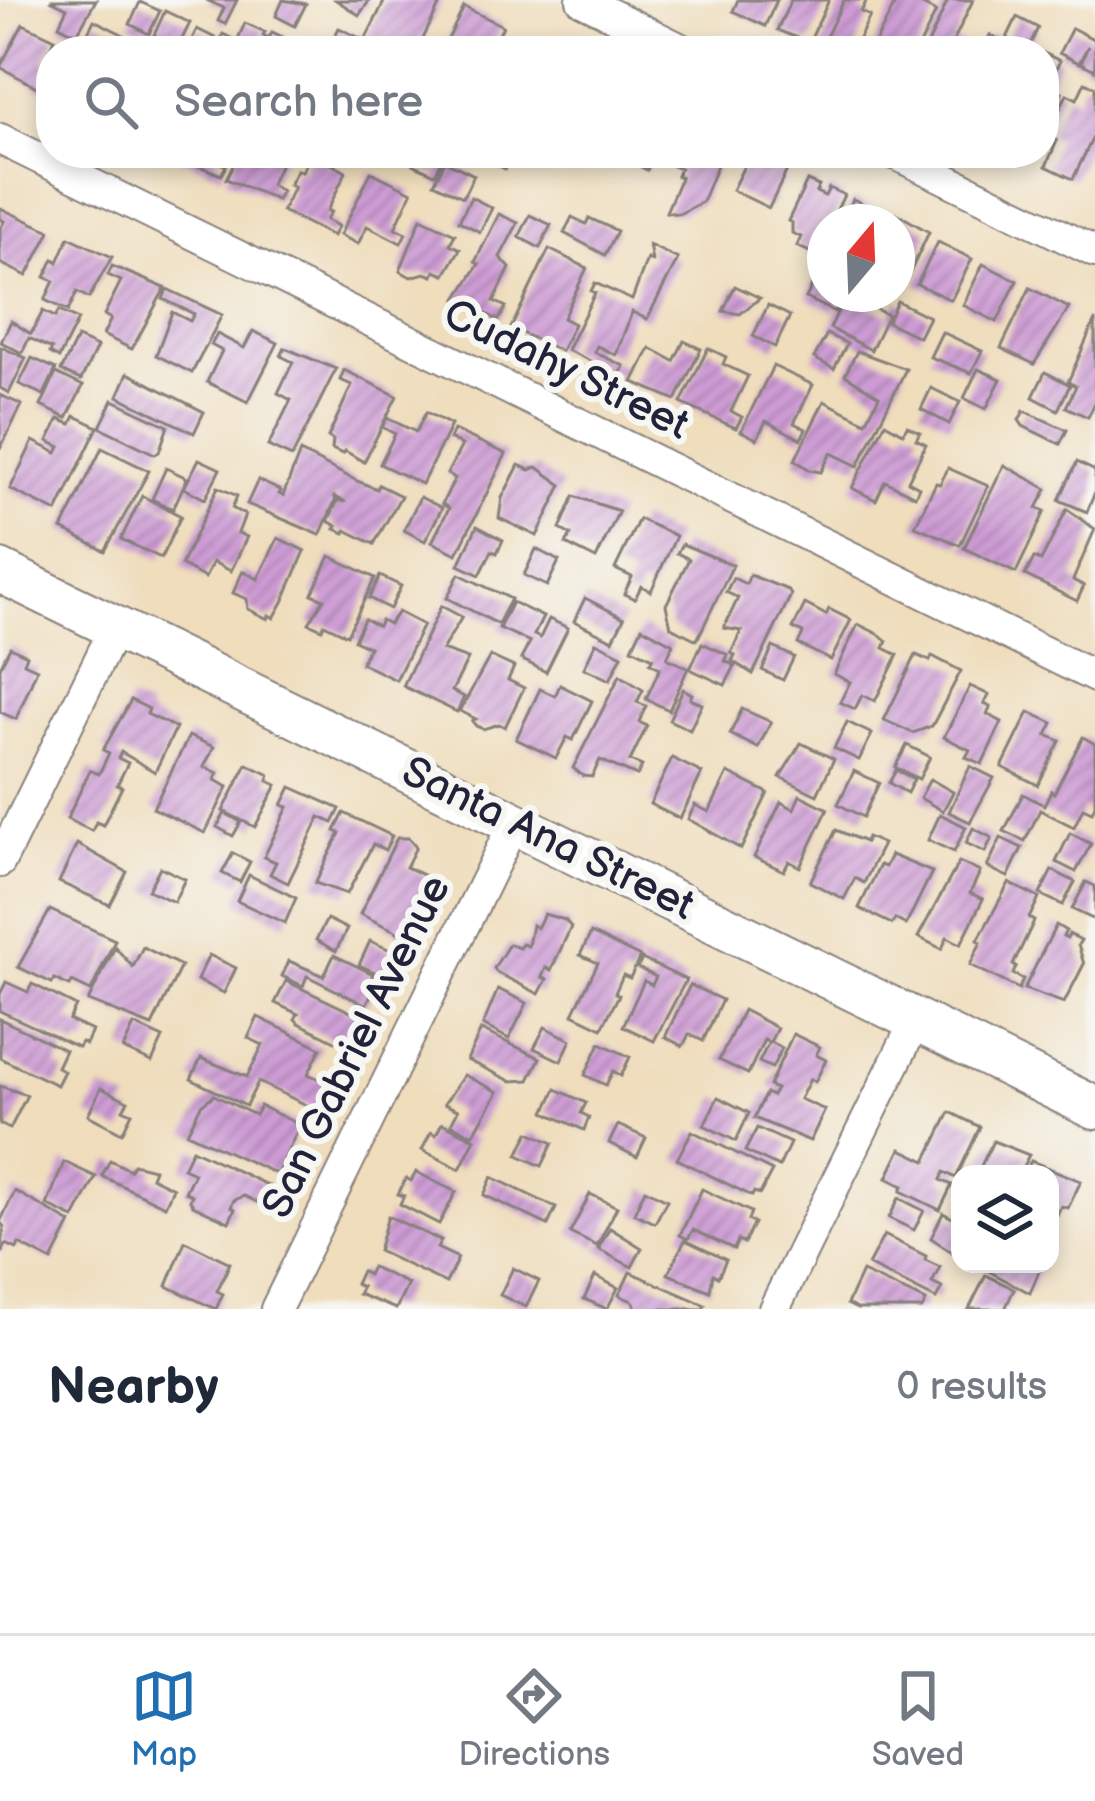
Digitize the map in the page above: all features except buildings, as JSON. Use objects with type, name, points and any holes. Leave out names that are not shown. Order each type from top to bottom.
[{"type":"street","points":[[582,0],[655,36]]},
{"type":"street","name":"Cudahy Street","points":[[0,139],[36,157]]},
{"type":"street","name":"Cudahy Street","points":[[59,168],[1095,677]]},
{"type":"street","points":[[924,168],[1095,252]]},
{"type":"street","name":"Santa Ana Street","points":[[0,572],[1095,1108]]},
{"type":"street","points":[[0,862],[115,628]]},
{"type":"street","name":"San Gabriel Avenue","points":[[276,1309],[514,823]]},
{"type":"street","points":[[774,1309],[916,1020]]}]
